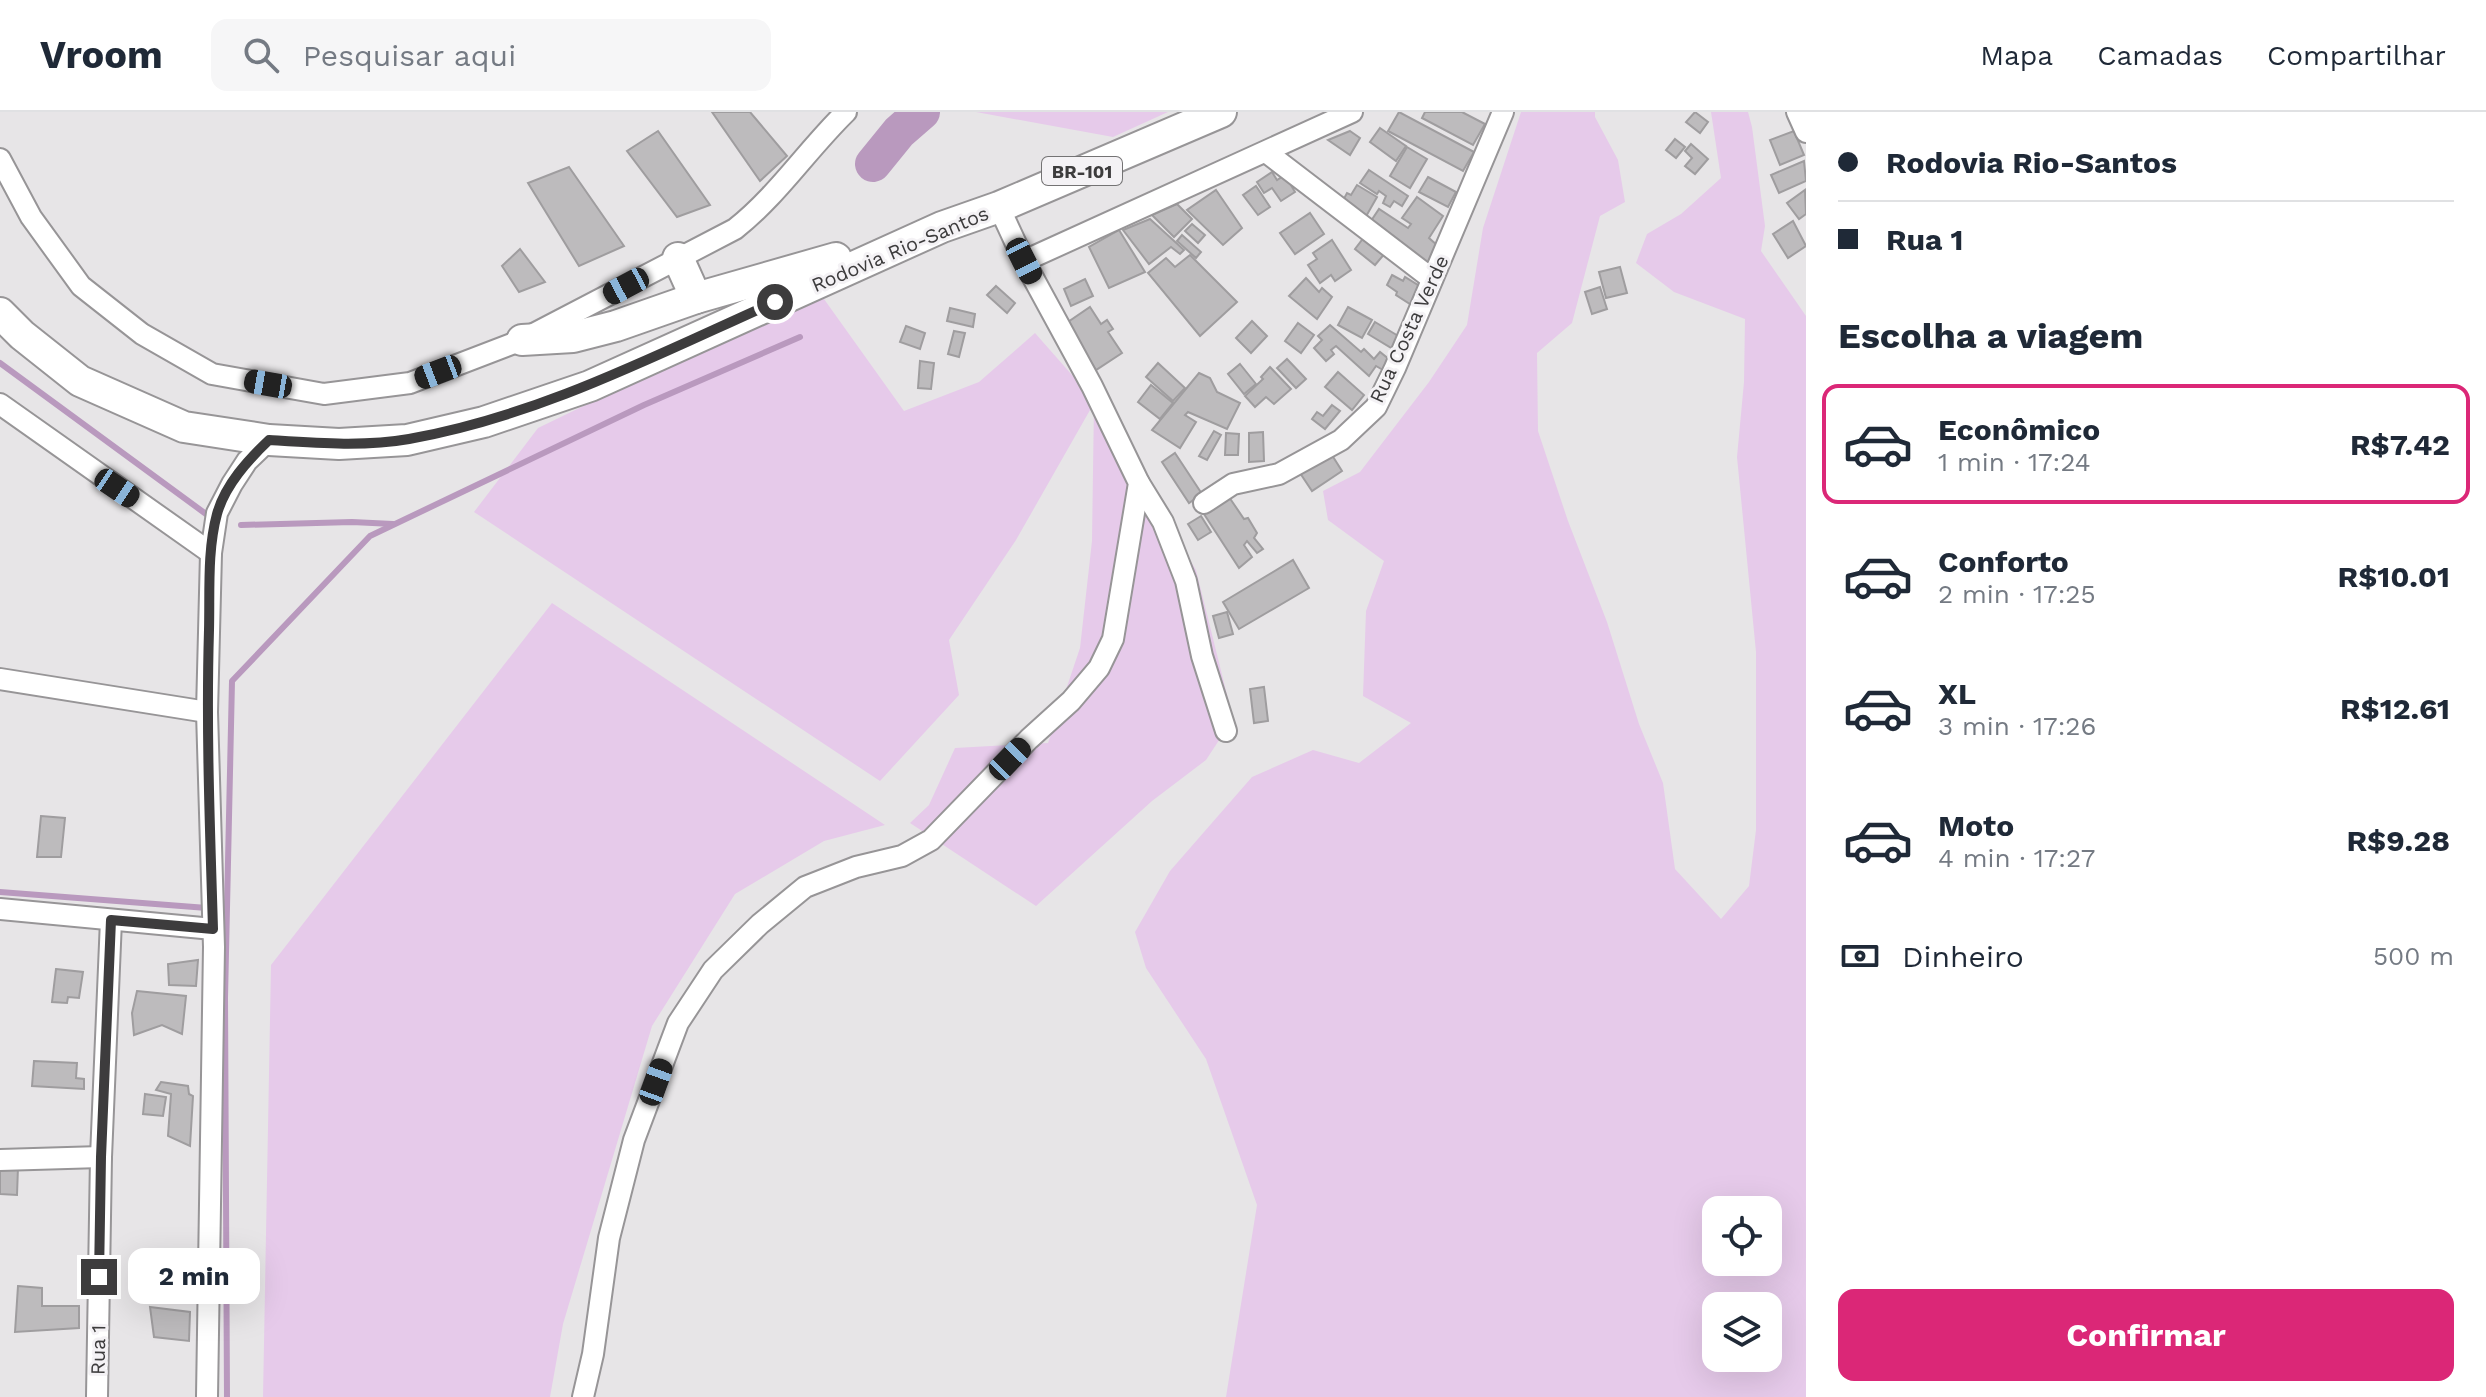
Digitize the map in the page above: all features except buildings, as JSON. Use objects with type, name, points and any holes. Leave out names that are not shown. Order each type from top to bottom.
[{"type":"highway","name":"Rodovia Rio-Santos","points":[[0,313],[22,335],[80,381],[184,427],[269,440],[339,444],[407,440],[484,422],[590,386],[942,227],[999,207],[1221,112]]},
{"type":"highway","points":[[522,340],[573,337],[616,326],[696,298],[942,227]]},
{"type":"highway","points":[[678,258],[696,298]]},
{"type":"street","points":[[0,159],[31,217],[81,286],[142,334],[212,374],[324,394],[410,383],[522,340],[735,229],[761,209],[822,135],[846,112]]},
{"type":"street","points":[[1024,261],[1352,112]]},
{"type":"street","name":"Rua Costa Verde","points":[[1204,503],[1233,484],[1279,474],[1341,440],[1376,407],[1503,112]]},
{"type":"street","points":[[1797,112],[1806,132]]},
{"type":"street","points":[[1266,152],[1432,279]]},
{"type":"street","points":[[999,207],[1139,483],[1163,522],[1186,581],[1202,656],[1226,731]]},
{"type":"street","points":[[0,404],[211,553]]},
{"type":"street","points":[[207,1397],[213,929],[207,712],[211,553],[217,513],[247,461],[269,440]]},
{"type":"street","points":[[583,1397],[593,1354],[609,1238],[634,1140],[678,1023],[713,970],[760,924],[805,887],[856,867],[902,856],[931,840],[1099,668],[1113,639],[1139,483]]},
{"type":"street","points":[[0,679],[207,712]]},
{"type":"street","points":[[0,909],[213,929]]},
{"type":"street","name":"Rua 1","points":[[97,1397],[101,1157],[111,920]]},
{"type":"street","points":[[0,1160],[101,1157]]},
{"type":"shaded area","points":[[976,112],[1168,112],[1113,137]]},
{"type":"shaded area","points":[[1521,112],[1595,112],[1618,160],[1625,202],[1600,216],[1572,323],[1537,353],[1538,431],[1607,622],[1639,724],[1663,783],[1675,869],[1721,919],[1749,886],[1756,830],[1756,652],[1737,457],[1744,382],[1745,319],[1674,292],[1636,263],[1647,234],[1681,214],[1721,178],[1711,112],[1748,112],[1765,226],[1761,251],[1806,316],[1806,1397],[1226,1397],[1257,1205],[1206,1059],[1146,968],[1135,932],[1170,871],[1252,777],[1313,750],[1359,763],[1411,723],[1363,696],[1366,611],[1384,561],[1328,520],[1323,491],[1360,472],[1429,382],[1467,325],[1483,228]]},
{"type":"shaded area","points":[[819,292],[904,411],[979,382],[1035,333],[1094,400],[1196,570],[1233,719],[1206,760],[1152,801],[1036,906],[910,823],[929,805],[955,748],[1048,743],[1080,648],[1092,541],[1094,403],[1016,540],[949,640],[959,695],[880,781],[474,512],[538,428]]},
{"type":"shaded area","points":[[552,603],[885,825],[824,841],[735,894],[652,1026],[563,1324],[550,1397],[263,1397],[271,965]]},
{"type":"waterway","points":[[873,164],[899,132],[922,112]]},
{"type":"waterway","points":[[227,1397],[225,998],[232,681],[370,536],[644,405],[800,337]]},
{"type":"waterway","points":[[0,363],[206,514]]},
{"type":"waterway","points":[[241,525],[393,524]]},
{"type":"waterway","points":[[0,892],[207,908]]},
{"type":"route","points":[[99,1277],[111,920],[213,929],[207,712],[211,553],[217,513],[247,461],[269,440],[339,444],[407,440],[484,422],[590,386],[775,302]]}]
